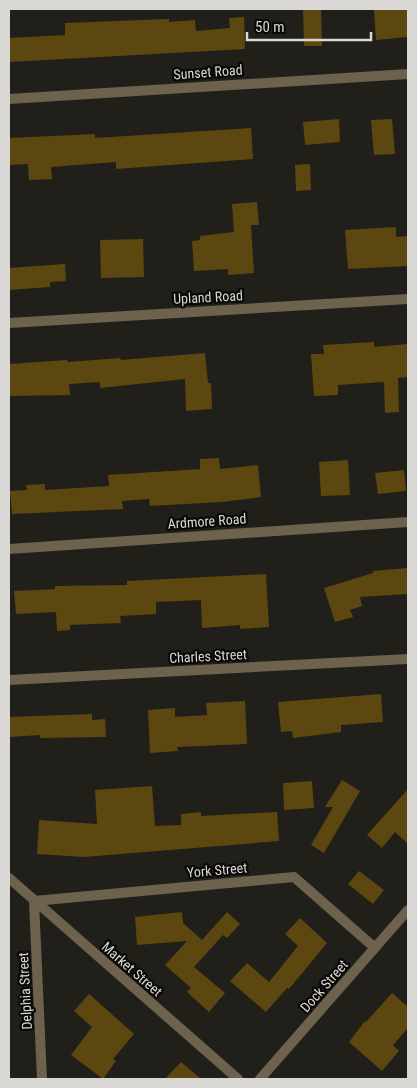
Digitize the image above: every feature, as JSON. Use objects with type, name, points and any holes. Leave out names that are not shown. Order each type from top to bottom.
[{"type":"street","name":"Sunset Road","points":[[9,98],[408,74]]},
{"type":"street","name":"Upland Road","points":[[9,323],[408,299]]},
{"type":"street","name":"Ardmore Road","points":[[9,549],[408,522]]},
{"type":"street","name":"Charles Street","points":[[9,680],[408,659]]},
{"type":"street","name":"York Street","points":[[34,901],[294,877],[375,948]]},
{"type":"street","name":"Market Street","points":[[9,878],[238,1079]]},
{"type":"street","name":"Delphia Street","points":[[34,901],[42,1079]]},
{"type":"street","name":"Dock Street","points":[[260,1079],[408,910]]},
{"type":"building","points":[[303,9],[321,9],[322,46],[304,46]]},
{"type":"building","points":[[374,9],[408,9],[408,37],[376,40]]},
{"type":"building","points":[[244,17],[245,49],[9,62],[9,38],[65,35],[65,23],[169,19],[169,22],[195,20],[196,31],[230,28],[229,18]]},
{"type":"building","points":[[339,119],[340,142],[305,145],[303,122]]},
{"type":"building","points":[[392,119],[395,154],[374,155],[371,120]]},
{"type":"building","points":[[251,128],[253,159],[116,169],[116,162],[51,167],[52,179],[29,180],[28,164],[9,165],[9,138],[95,134],[95,138]]},
{"type":"building","points":[[310,164],[311,190],[296,191],[295,165]]},
{"type":"building","points":[[257,202],[259,225],[251,225],[254,273],[228,275],[228,269],[194,271],[192,241],[200,240],[200,236],[234,232],[232,204]]},
{"type":"building","points":[[396,227],[396,237],[407,236],[408,266],[348,269],[345,230]]},
{"type":"building","points":[[143,239],[144,277],[101,278],[100,240]]},
{"type":"building","points":[[65,264],[66,281],[50,282],[50,287],[9,290],[9,268]]},
{"type":"building","points":[[374,342],[374,347],[408,344],[408,377],[398,378],[399,412],[385,413],[384,382],[338,385],[338,395],[314,396],[311,354],[324,354],[323,345]]},
{"type":"building","points":[[205,353],[208,383],[211,383],[212,409],[186,411],[185,379],[100,388],[100,382],[69,384],[70,395],[9,396],[9,364],[120,358],[121,360]]},
{"type":"building","points":[[219,458],[220,469],[258,465],[261,497],[222,502],[150,506],[149,499],[122,501],[123,509],[12,514],[10,491],[27,490],[26,485],[45,484],[45,490],[109,486],[108,475],[200,469],[200,459]]},
{"type":"building","points":[[348,460],[350,495],[321,496],[319,462]]},
{"type":"building","points":[[404,470],[406,491],[378,494],[375,473]]},
{"type":"building","points":[[408,568],[408,594],[360,597],[362,606],[350,610],[353,617],[335,622],[324,588],[373,573],[373,571]]},
{"type":"building","points":[[266,574],[269,627],[240,629],[240,625],[202,628],[201,600],[156,602],[156,614],[120,616],[121,623],[70,625],[70,630],[57,631],[56,612],[16,614],[14,591],[55,589],[55,586],[127,585],[127,581]]},
{"type":"building","points":[[381,694],[383,722],[341,725],[341,732],[293,738],[292,731],[281,732],[278,702]]},
{"type":"building","points":[[245,701],[247,744],[177,747],[178,751],[150,753],[148,710],[175,708],[175,717],[207,715],[206,703]]},
{"type":"building","points":[[92,714],[92,720],[105,719],[106,737],[40,738],[40,735],[9,737],[9,717]]},
{"type":"building","points":[[342,780],[360,791],[324,853],[311,845],[333,807],[325,807]]},
{"type":"building","points":[[312,781],[314,808],[284,810],[283,783]]},
{"type":"building","points":[[152,786],[155,826],[181,825],[181,814],[201,812],[201,816],[277,812],[279,841],[84,857],[37,854],[39,820],[97,824],[95,790]]},
{"type":"building","points":[[408,789],[408,844],[395,832],[382,848],[367,835]]},
{"type":"building","points":[[359,871],[384,890],[373,904],[348,884]]},
{"type":"building","points":[[182,912],[183,923],[202,940],[227,912],[240,924],[227,938],[223,935],[194,967],[225,993],[209,1012],[187,992],[191,988],[165,965],[187,941],[137,945],[135,917]]},
{"type":"building","points":[[300,918],[327,943],[289,989],[287,988],[266,1012],[230,981],[247,963],[269,982],[298,946],[285,934]]},
{"type":"building","points":[[392,993],[408,1007],[408,1028],[393,1045],[399,1051],[382,1071],[349,1042],[365,1021]]},
{"type":"building","points":[[89,994],[134,1034],[113,1059],[116,1061],[103,1079],[71,1055],[92,1027],[74,1011]]},
{"type":"building","points":[[181,1062],[201,1079],[165,1079]]}]
